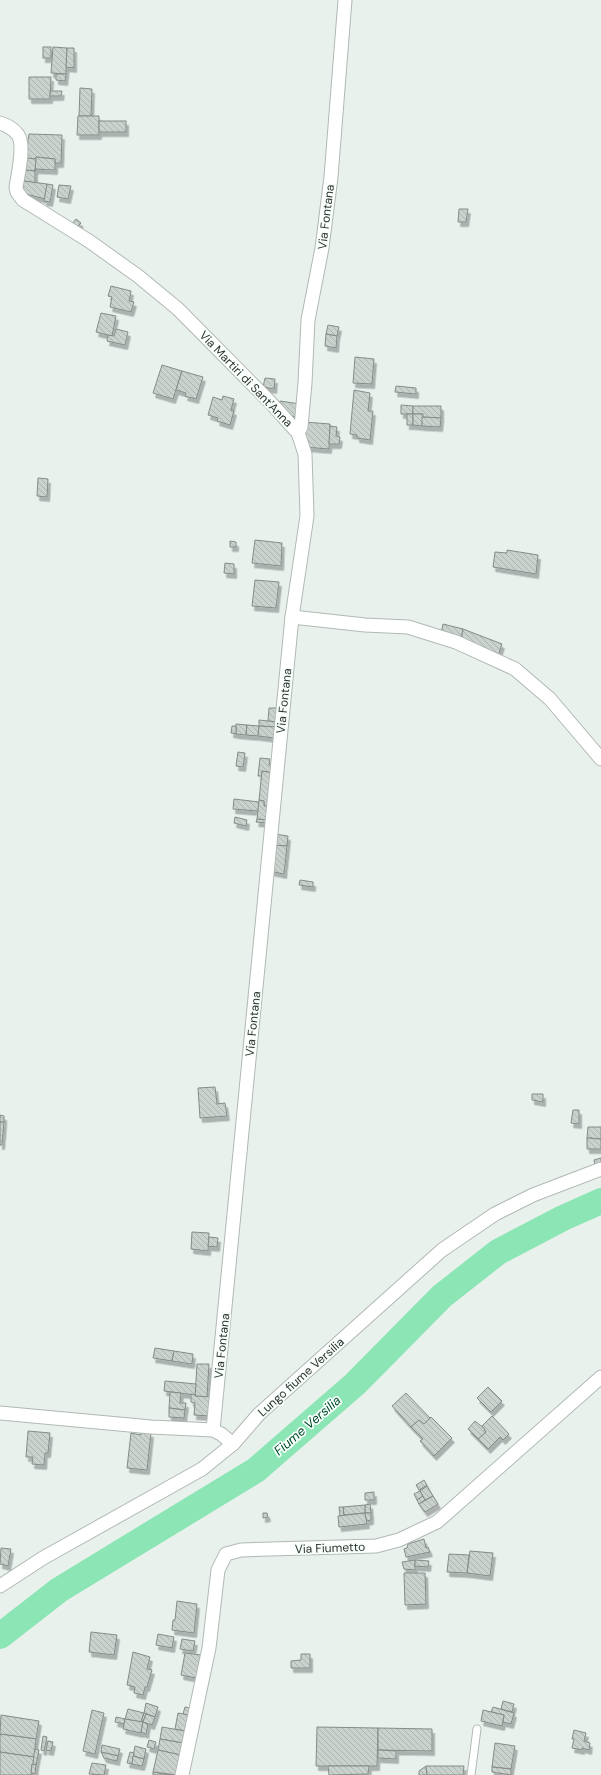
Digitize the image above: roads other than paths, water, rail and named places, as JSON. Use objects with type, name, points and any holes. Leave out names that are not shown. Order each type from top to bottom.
[{"type":"street","name":"Via Fontana","points":[[298,433],[301,427],[305,383],[308,320],[322,248],[331,176],[345,0]]},
{"type":"street","name":"Via Martiri di Sant'Anna","points":[[0,123],[12,129],[19,136],[21,149],[16,187],[17,192],[23,200],[89,241],[138,276],[178,309],[271,403],[298,433],[305,454],[307,516],[292,617]]},
{"type":"street","name":"Via Fontana","points":[[213,1430],[292,617]]},
{"type":"street","points":[[292,617],[365,625],[408,627],[456,642],[515,669],[550,699],[601,758]]},
{"type":"street","name":"Lungo fiume Versilia","points":[[0,1586],[43,1558],[202,1469],[233,1444],[259,1414],[442,1250],[495,1214],[532,1195],[601,1169]]},
{"type":"street","name":"Via Fiumetto","points":[[182,1775],[209,1648],[218,1570],[226,1554],[241,1550],[376,1546],[399,1540],[437,1522],[601,1376]]},
{"type":"street","points":[[0,1413],[151,1427],[213,1430],[233,1444]]},
{"type":"lane","points":[[471,1775],[477,1730]]},
{"type":"waterway","name":"Fiume Versilia","points":[[0,1636],[59,1590],[256,1470],[355,1384],[442,1296],[498,1252],[563,1218],[601,1201]]}]
